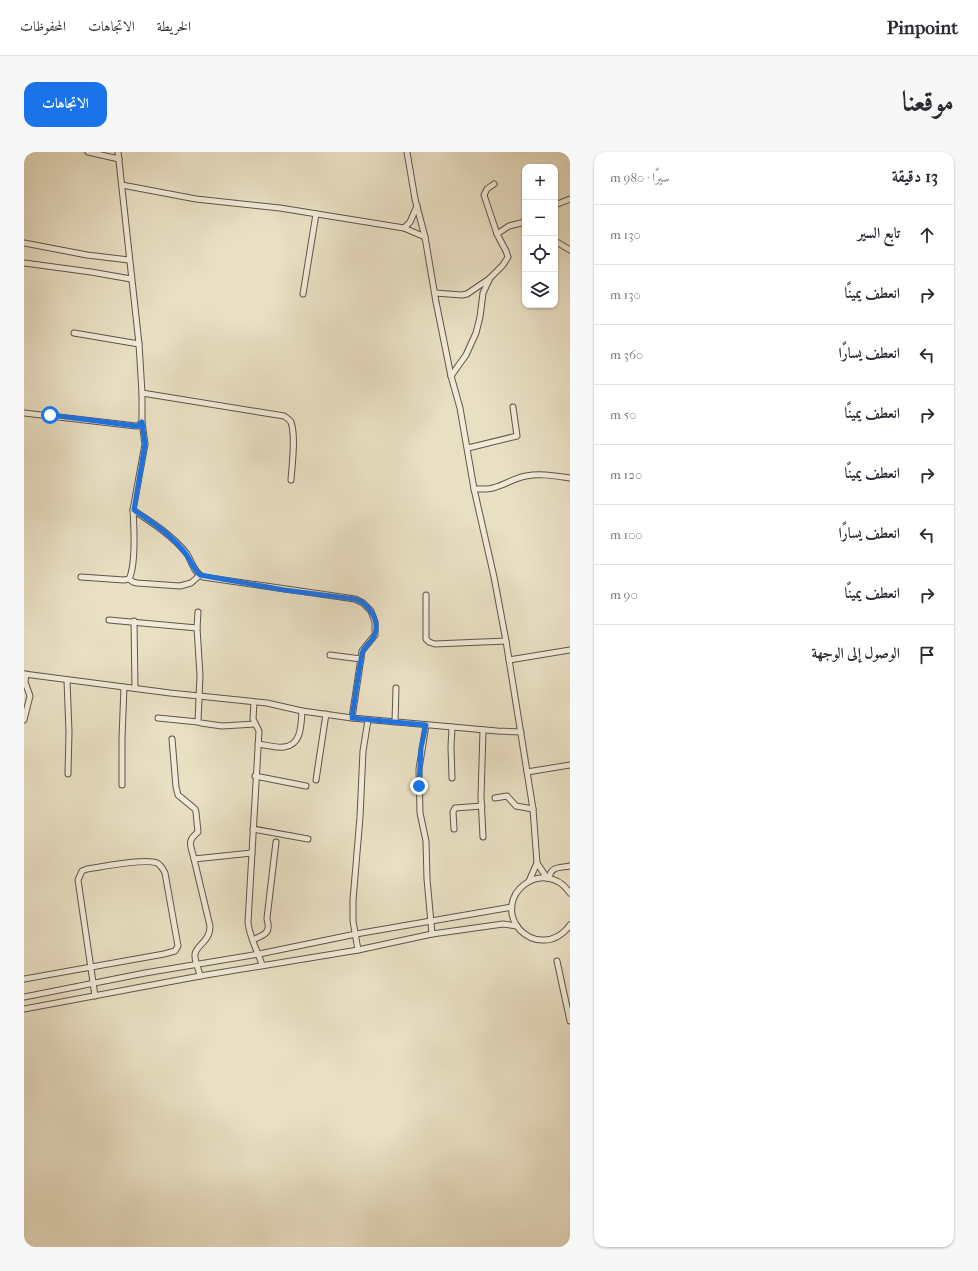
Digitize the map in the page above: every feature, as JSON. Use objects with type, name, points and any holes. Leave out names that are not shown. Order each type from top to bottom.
[{"type":"street","points":[[88,152],[119,159]]},
{"type":"street","points":[[118,152],[138,344],[142,393],[142,422],[145,444],[134,510],[134,547],[132,570],[129,579]]},
{"type":"street","points":[[407,152],[468,448],[474,489],[494,577],[506,641],[533,809],[537,863],[529,881]]},
{"type":"street","points":[[435,293],[467,294],[490,278],[503,265],[508,257],[497,234],[484,195],[487,189],[494,184]]},
{"type":"street","points":[[122,185],[196,199],[280,208],[404,228],[425,237]]},
{"type":"street","points":[[558,205],[570,199]]},
{"type":"street","points":[[404,228],[410,222],[417,206]]},
{"type":"street","points":[[303,294],[316,214]]},
{"type":"street","points":[[497,234],[509,226],[522,223]]},
{"type":"street","points":[[24,242],[87,255],[129,260]]},
{"type":"street","points":[[558,243],[570,250]]},
{"type":"street","points":[[24,263],[131,279]]},
{"type":"street","points":[[452,376],[466,355],[476,333],[483,293],[490,278]]},
{"type":"street","points":[[74,333],[138,344]]},
{"type":"street","points":[[142,393],[284,416],[288,418],[291,422],[293,433],[292,480]]},
{"type":"street","points":[[468,448],[518,436],[513,407]]},
{"type":"street","points":[[24,413],[136,426],[142,422]]},
{"type":"street","points":[[474,489],[495,488],[528,476],[546,475],[570,478]]},
{"type":"street","points":[[134,510],[174,540],[187,554],[200,575],[284,590],[359,600],[371,611],[376,622],[375,635],[362,651],[352,718]]},
{"type":"street","points":[[81,577],[124,580],[129,579],[137,583],[180,586],[191,583],[200,575]]},
{"type":"street","points":[[426,595],[426,639],[430,642],[435,644],[506,641]]},
{"type":"street","points":[[198,612],[197,628],[200,675],[198,722]]},
{"type":"street","points":[[109,620],[134,621],[197,628]]},
{"type":"street","points":[[134,621],[136,688]]},
{"type":"street","points":[[509,660],[570,650]]},
{"type":"street","points":[[330,655],[361,659]]},
{"type":"street","points":[[24,720],[30,696],[25,682],[25,674],[200,697],[254,702],[302,711],[368,720],[521,732]]},
{"type":"street","points":[[68,680],[68,774]]},
{"type":"street","points":[[122,785],[124,687]]},
{"type":"street","points":[[395,722],[396,688]]},
{"type":"street","points":[[254,702],[252,710],[254,724],[259,731],[255,776],[248,922],[249,929],[262,965]]},
{"type":"street","points":[[258,744],[284,747],[294,743],[299,736],[302,711]]},
{"type":"street","points":[[316,780],[326,714]]},
{"type":"street","points":[[158,718],[222,726],[254,724]]},
{"type":"street","points":[[358,950],[353,921],[353,900],[360,817],[362,751],[368,720]]},
{"type":"street","points":[[426,725],[419,769],[419,793],[420,813],[426,841],[432,934]]},
{"type":"street","points":[[452,727],[452,778]]},
{"type":"street","points":[[483,730],[483,837]]},
{"type":"street","points":[[172,739],[178,795],[192,806],[196,812],[198,832],[192,837],[190,842],[210,926],[210,931],[206,940],[196,950],[195,959],[200,976]]},
{"type":"street","points":[[527,772],[570,765]]},
{"type":"street","points":[[255,776],[306,786]]},
{"type":"street","points":[[495,798],[507,796],[516,806],[533,809]]},
{"type":"street","points":[[454,829],[453,812],[455,808],[482,806]]},
{"type":"street","points":[[253,829],[308,839]]},
{"type":"street","points":[[253,940],[267,932],[268,929],[267,918],[276,842]]},
{"type":"street","points":[[194,859],[252,853]]},
{"type":"street","points":[[24,979],[91,968],[175,951],[177,948],[176,932],[166,873],[156,862],[143,862],[82,871],[78,880],[91,968],[96,996]]},
{"type":"street","points":[[537,863],[548,878]]},
{"type":"street","points":[[548,878],[552,870],[570,866]]},
{"type":"street","points":[[570,893],[562,884],[548,878],[538,878],[523,885],[518,891],[512,906],[517,926],[523,933],[532,938],[542,940],[558,937],[570,925]]},
{"type":"street","points":[[24,997],[197,964],[259,954],[430,920],[512,906]]},
{"type":"street","points":[[24,1009],[262,965],[358,950],[432,934],[503,924],[517,926]]},
{"type":"street","points":[[557,961],[570,1021]]},
{"type":"route","points":[[50,415],[136,426],[142,422],[145,444],[134,510],[174,540],[187,554],[198,574],[203,577],[284,590],[355,599],[359,600],[371,611],[376,622],[375,635],[362,651],[352,718],[426,725],[421,748],[419,786]]}]
